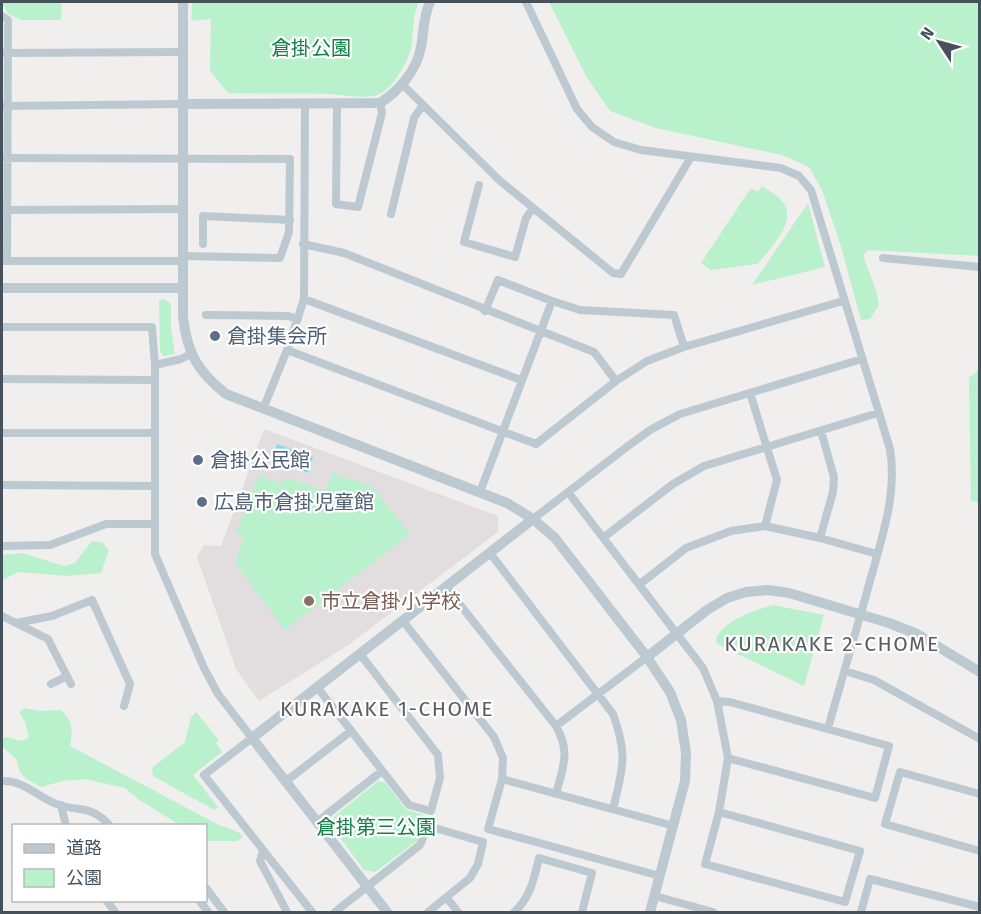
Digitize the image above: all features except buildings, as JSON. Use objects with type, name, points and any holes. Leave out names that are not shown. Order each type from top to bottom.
[{"type":"street","points":[[183,2],[182,288],[185,333],[191,354],[200,369],[226,394],[507,503],[533,519],[555,538],[647,657],[670,692],[681,720],[686,753],[685,781],[650,912]]},
{"type":"street","points":[[4,106],[380,103],[402,84],[417,59],[421,49],[423,20],[430,2]]},
{"type":"street","points":[[526,2],[577,109],[592,127],[614,142],[641,150],[781,168],[800,176],[811,190],[893,465],[892,490],[877,554],[828,728]]},
{"type":"street","points":[[2,16],[8,20],[4,53],[4,106],[4,158],[4,261],[280,258],[289,232],[290,159],[4,158]]},
{"type":"street","points":[[4,53],[182,52]]},
{"type":"street","points":[[402,84],[499,180],[614,273],[621,274],[691,157]]},
{"type":"street","points":[[337,104],[336,204],[358,207],[382,113],[380,103]]},
{"type":"street","points":[[263,409],[287,350],[303,299],[305,104]]},
{"type":"street","points":[[391,214],[414,118],[423,105]]},
{"type":"street","points":[[479,185],[464,242],[515,257],[526,218],[533,208]]},
{"type":"street","points":[[4,210],[183,209]]},
{"type":"street","points":[[203,244],[203,216],[290,220]]},
{"type":"street","points":[[303,244],[344,253],[485,311],[594,352],[616,381]]},
{"type":"street","points":[[883,258],[980,267]]},
{"type":"street","points":[[485,311],[498,280],[552,302],[580,310],[674,315],[684,347]]},
{"type":"street","points":[[2,288],[182,288]]},
{"type":"street","points":[[303,299],[521,380]]},
{"type":"street","points":[[287,350],[536,444],[616,381],[647,361],[684,347],[843,301]]},
{"type":"street","points":[[480,492],[552,302]]},
{"type":"street","points":[[206,315],[288,316],[298,319]]},
{"type":"street","points":[[2,327],[152,327],[155,365],[154,554],[204,668],[218,694],[387,912]]},
{"type":"street","points":[[155,365],[181,359],[191,354]]},
{"type":"street","points":[[312,912],[204,775],[642,436],[680,414],[862,359]]},
{"type":"street","points":[[2,379],[154,380]]},
{"type":"street","points":[[750,393],[777,480],[765,526]]},
{"type":"street","points":[[604,537],[673,484],[704,466],[878,413]]},
{"type":"street","points":[[820,538],[833,492],[834,477],[821,431]]},
{"type":"street","points":[[2,433],[154,433]]},
{"type":"street","points":[[2,485],[154,486]]},
{"type":"street","points":[[568,492],[703,668],[717,701],[728,759],[719,813],[705,864],[845,902],[860,851],[719,813]]},
{"type":"street","points":[[2,546],[50,545],[106,524],[154,524]]},
{"type":"street","points":[[640,584],[686,548],[731,531],[765,526],[877,554]]},
{"type":"street","points":[[490,553],[613,714],[621,736],[624,762],[613,809]]},
{"type":"street","points":[[446,587],[562,737],[566,755],[556,794]]},
{"type":"street","points":[[555,726],[707,610],[727,598],[746,592],[768,590],[789,593],[890,623],[917,634],[980,672]]},
{"type":"street","points":[[16,623],[51,616],[92,600],[130,684],[124,706]]},
{"type":"street","points":[[2,616],[48,639],[69,680],[51,684]]},
{"type":"street","points":[[403,621],[494,737],[503,758],[502,779],[488,830],[660,876]]},
{"type":"street","points":[[317,687],[409,805],[431,811],[440,778],[438,755],[360,654]]},
{"type":"street","points":[[845,671],[874,680],[980,739]]},
{"type":"street","points":[[717,701],[730,702],[889,746],[875,798],[728,759]]},
{"type":"street","points":[[285,782],[351,731]]},
{"type":"street","points":[[317,822],[382,771]]},
{"type":"street","points":[[980,794],[900,772],[885,825],[980,851]]},
{"type":"street","points":[[502,779],[674,826]]},
{"type":"street","points":[[2,781],[22,784],[56,805],[94,812],[109,824]]},
{"type":"street","points":[[61,805],[66,824]]},
{"type":"street","points":[[335,912],[420,845],[428,826],[483,842],[478,864],[470,878],[428,912]]},
{"type":"street","points":[[262,851],[260,861],[287,912]]},
{"type":"street","points":[[514,912],[520,908],[532,888],[539,858],[592,873],[582,912]]},
{"type":"street","points":[[861,912],[870,879],[980,907]]},
{"type":"street","points":[[207,889],[224,912]]},
{"type":"street","points":[[654,896],[713,912]]},
{"type":"street","points":[[447,898],[458,912]]},
{"type":"shaded area","name":"市立倉掛小学校","points":[[264,429],[498,516],[498,532],[347,646],[259,701],[236,669],[197,557],[204,545],[221,546]]},
{"type":"green space","points":[[2,2],[62,2],[61,20],[21,20],[7,13]]},
{"type":"green space","name":"倉掛公園","points":[[192,2],[419,2],[410,53],[398,75],[382,93],[360,97],[330,94],[228,93],[210,71],[211,19],[191,21]]},
{"type":"green space","points":[[549,2],[979,2],[979,256],[868,250],[863,256],[876,290],[879,305],[870,319],[861,320],[840,243],[822,190],[809,167],[782,155],[656,128],[610,111],[586,76]]},
{"type":"green space","points":[[762,186],[780,199],[786,209],[787,217],[781,234],[758,264],[711,270],[701,263],[751,188],[758,192]]},
{"type":"green space","points":[[808,203],[825,267],[752,285]]},
{"type":"green space","points":[[165,299],[171,304],[171,328],[175,354],[163,356],[160,351],[159,300]]},
{"type":"green space","points":[[979,369],[979,502],[971,501],[969,378]]},
{"type":"green space","points":[[332,473],[373,487],[410,534],[285,630],[235,563],[244,536],[236,533],[259,475],[282,484],[285,477],[326,491]]},
{"type":"green space","points":[[92,541],[102,542],[109,550],[101,573],[68,576],[19,572],[2,580],[2,555],[22,553],[64,566],[75,563]]},
{"type":"green space","points":[[773,605],[824,615],[804,686],[717,644],[716,638],[727,625],[749,613]]},
{"type":"green space","points":[[24,708],[40,711],[61,710],[71,726],[70,746],[217,824],[240,833],[242,838],[237,841],[207,841],[207,824],[178,824],[138,799],[125,788],[84,779],[63,781],[41,787],[26,779],[20,772],[16,759],[2,746],[2,739],[6,737],[21,741],[29,738],[25,722],[19,712]]},
{"type":"green space","points":[[196,712],[219,740],[216,743],[222,752],[193,775],[218,807],[214,810],[153,776],[152,768],[185,742],[191,717]]},
{"type":"green space","name":"倉掛第三公園","points":[[378,781],[386,783],[406,810],[425,815],[417,841],[375,872],[364,870],[331,825],[334,817]]},
{"type":"water","points":[[277,444],[313,457],[308,473],[271,460]]},
{"type":"place","name":"倉掛集会所","points":[[215,336]]},
{"type":"place","name":"倉掛公民館","points":[[198,460]]},
{"type":"place","name":"広島市倉掛児童館","points":[[202,502]]},
{"type":"place","name":"市立倉掛小学校","points":[[309,601]]},
{"type":"district","name":"KURAKAKE 2-CHOME","points":[[832,644]]},
{"type":"district","name":"KURAKAKE 1-CHOME","points":[[387,709]]}]
